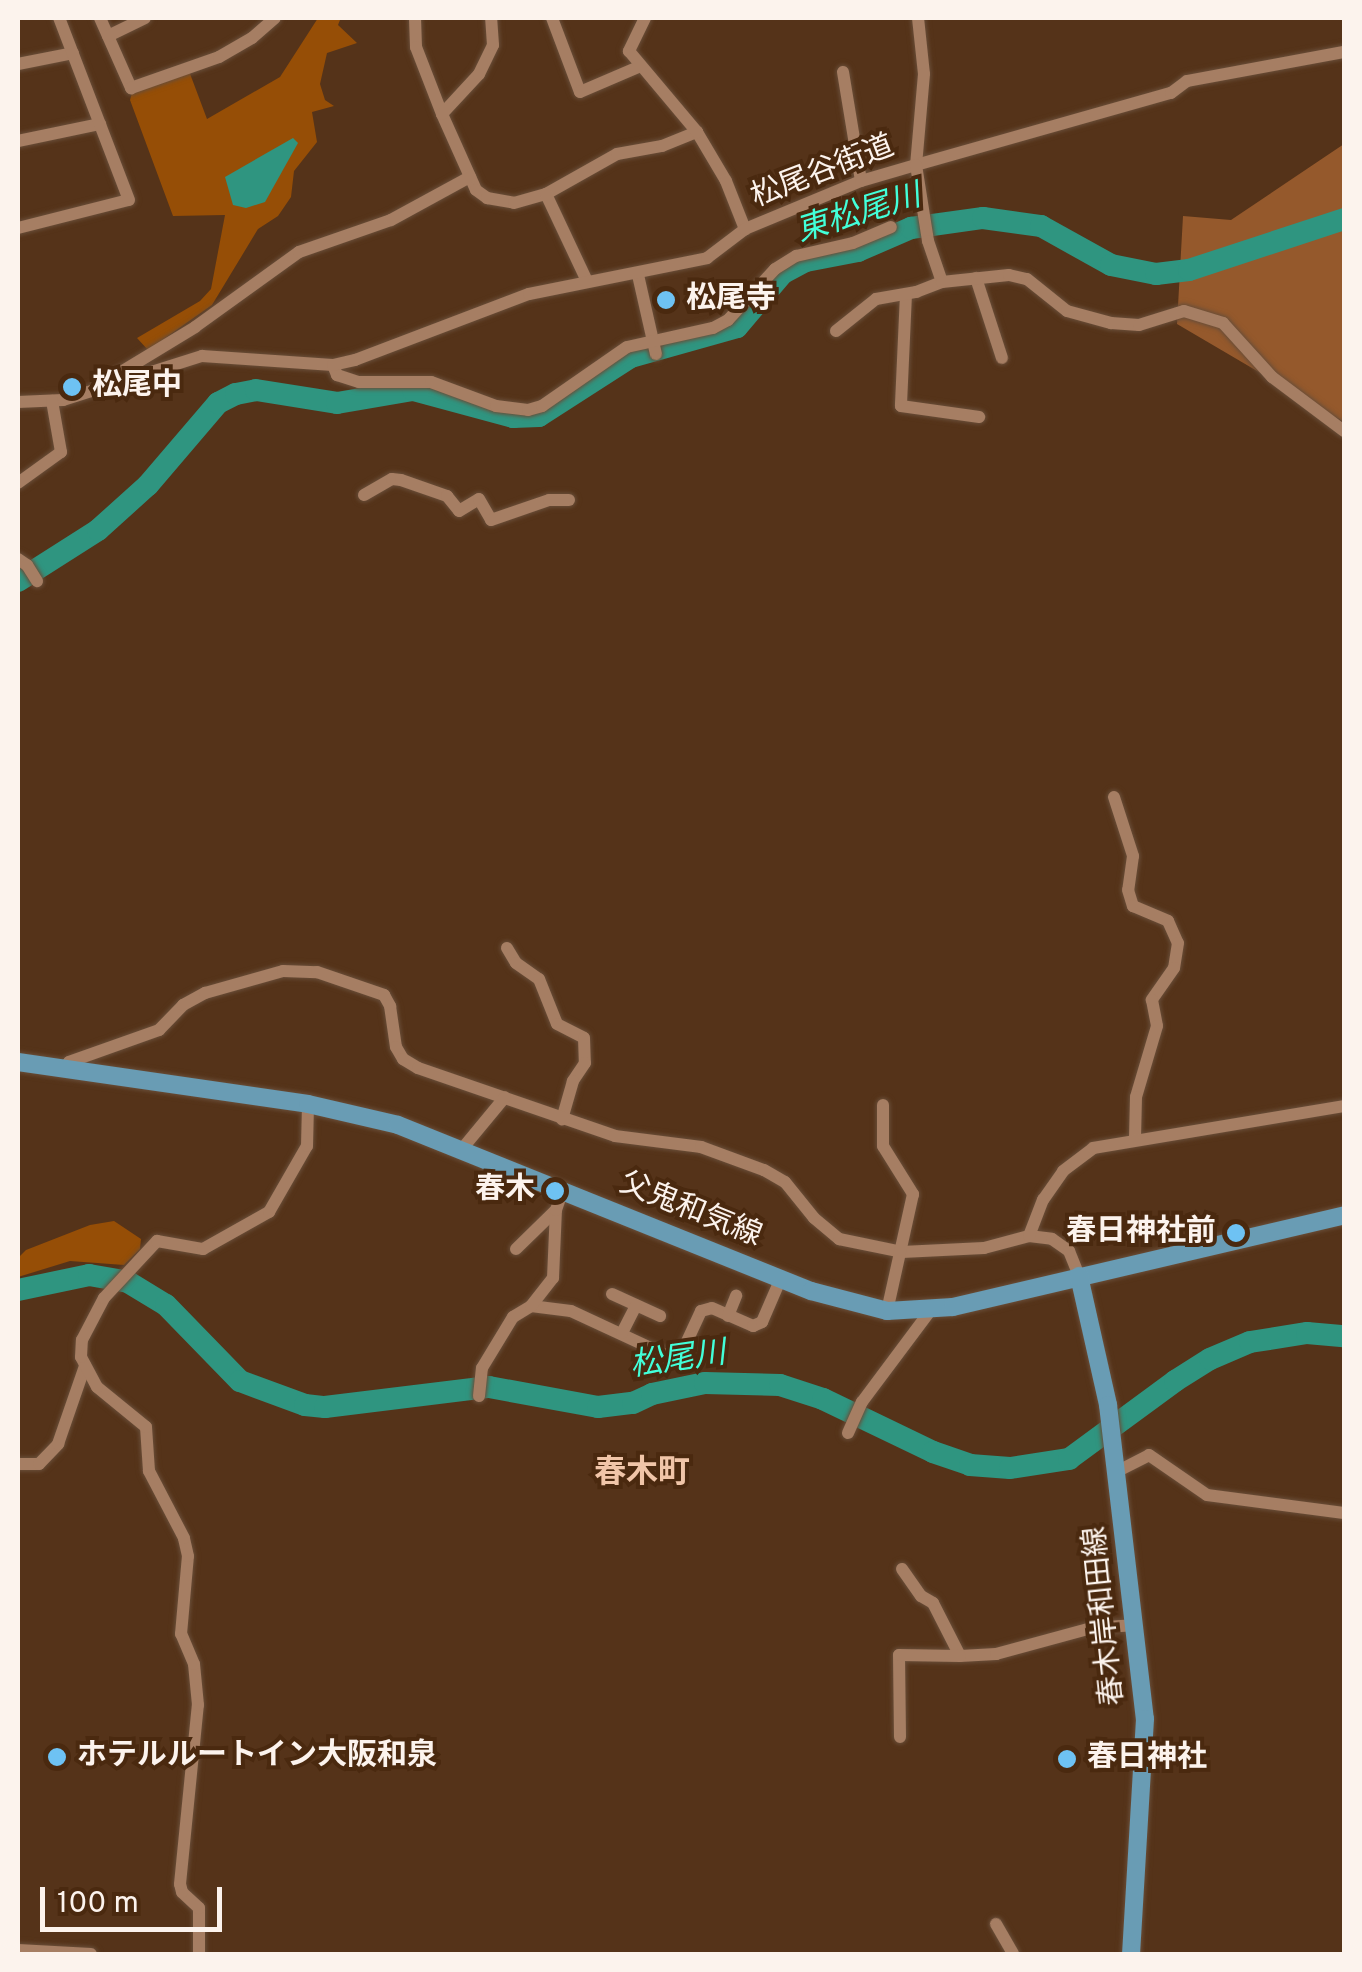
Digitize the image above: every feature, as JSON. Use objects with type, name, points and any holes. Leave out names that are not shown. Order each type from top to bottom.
[{"type":"main road","name":"父鬼和気線","points":[[18,1062],[308,1104],[398,1125],[838,1302],[887,1311],[930,1311],[1344,1215]]},
{"type":"main road","name":"春木岸和田線","points":[[1079,1276],[1117,1464],[1145,1719],[1131,1954]]},
{"type":"street","points":[[18,223],[131,205],[59,18]]},
{"type":"street","points":[[100,18],[131,88],[219,57],[252,38],[275,18]]},
{"type":"street","points":[[108,36],[145,18]]},
{"type":"street","points":[[415,18],[416,46],[476,190],[501,203],[546,194],[617,154],[698,132]]},
{"type":"street","points":[[442,114],[478,74],[494,45],[491,18]]},
{"type":"street","points":[[552,18],[580,92],[641,66]]},
{"type":"street","points":[[645,18],[629,51],[698,132],[726,181],[745,229]]},
{"type":"street","points":[[918,18],[924,74],[916,165],[1171,93],[1187,81],[1344,52]]},
{"type":"street","points":[[18,64],[73,53]]},
{"type":"street","points":[[843,72],[860,182]]},
{"type":"street","points":[[18,141],[100,124]]},
{"type":"street","name":"松尾谷街道","points":[[18,402],[52,401],[202,356],[333,365],[530,294],[707,258],[745,229],[860,182],[916,165],[928,240],[942,282]]},
{"type":"street","points":[[88,391],[195,327],[298,252],[391,220],[470,176]]},
{"type":"street","points":[[546,194],[587,281]]},
{"type":"street","points":[[333,365],[337,375],[359,382],[431,382],[496,406],[528,410],[542,406],[627,347],[654,346],[728,320],[775,269],[796,256],[852,243],[892,227]]},
{"type":"street","points":[[638,275],[654,346]]},
{"type":"street","points":[[836,331],[876,300],[942,282],[1008,275],[1027,279],[1066,311],[1111,324],[1139,325],[1184,311],[1223,323],[1272,377],[1344,432]]},
{"type":"street","points":[[976,278],[1002,358]]},
{"type":"street","points":[[906,294],[900,406],[979,417]]},
{"type":"street","points":[[18,483],[62,452],[52,401]]},
{"type":"street","points":[[364,496],[392,479],[401,480],[447,496],[459,511],[479,500],[491,520],[550,500],[569,500]]},
{"type":"street","points":[[18,559],[27,564],[37,581]]},
{"type":"street","points":[[1114,797],[1133,856],[1128,890],[1133,906],[1168,922],[1178,944],[1174,968],[1152,1000],[1158,1026],[1136,1096],[1134,1139]]},
{"type":"street","points":[[506,948],[516,962],[538,979],[557,1024],[584,1038],[585,1063],[573,1081],[562,1119]]},
{"type":"street","points":[[65,1068],[69,1062],[159,1030],[183,1005],[205,993],[282,971],[317,972],[384,995],[403,1059],[615,1136],[701,1147],[764,1170],[785,1182],[814,1218],[838,1239],[902,1252],[984,1248],[1029,1236],[1052,1238],[1069,1251],[1079,1276]]},
{"type":"street","points":[[462,1149],[505,1097]]},
{"type":"street","points":[[199,1954],[200,1908],[182,1892],[180,1884],[198,1705],[194,1664],[182,1634],[188,1556],[184,1538],[148,1471],[146,1428],[97,1387],[85,1366],[82,1340],[104,1298],[157,1241],[203,1249],[269,1212],[307,1146],[308,1104]]},
{"type":"street","points":[[883,1105],[883,1146],[914,1194],[887,1311]]},
{"type":"street","points":[[1029,1236],[1043,1200],[1078,1156],[1134,1139],[1344,1106]]},
{"type":"street","points":[[480,1396],[482,1368],[513,1317],[531,1306],[553,1278],[556,1210],[563,1190]]},
{"type":"street","points":[[516,1249],[556,1210]]},
{"type":"street","points":[[531,1306],[571,1311],[666,1360],[683,1350],[701,1311],[712,1308],[754,1326],[762,1322],[781,1278]]},
{"type":"street","points":[[612,1294],[660,1316]]},
{"type":"street","points":[[728,1316],[736,1296]]},
{"type":"street","points":[[622,1334],[636,1305]]},
{"type":"street","points":[[848,1430],[862,1402],[930,1311]]},
{"type":"street","points":[[18,1464],[39,1464],[58,1444],[85,1366]]},
{"type":"street","points":[[1117,1464],[1149,1455],[1207,1495],[1344,1513]]},
{"type":"street","points":[[902,1569],[920,1596],[933,1603],[960,1656]]},
{"type":"street","points":[[900,1737],[899,1655],[996,1654],[1092,1628],[1136,1625]]},
{"type":"street","points":[[996,1924],[1013,1954]]},
{"type":"street","points":[[18,1950],[92,1954]]},
{"type":"shaded area","points":[[318,18],[340,20],[338,25],[357,43],[327,53],[320,84],[325,100],[334,106],[312,112],[317,142],[294,171],[291,197],[278,216],[258,229],[212,305],[148,350],[137,338],[200,301],[211,289],[225,215],[173,216],[130,100],[132,93],[189,71],[207,119],[280,77]]},
{"type":"shaded area","points":[[1344,144],[1344,422],[1177,324],[1183,216],[1231,220]]},
{"type":"shaded area","points":[[114,1221],[141,1239],[140,1249],[124,1265],[70,1261],[18,1277],[18,1258],[26,1250],[90,1225]]},
{"type":"water","points":[[293,138],[298,143],[265,202],[246,208],[233,205],[225,177]]},
{"type":"waterway","name":"東松尾川","points":[[18,581],[98,530],[148,485],[218,403],[236,394],[256,390],[337,403],[413,390],[513,417],[539,416],[631,357],[737,327],[783,273],[806,261],[858,251],[911,228],[983,218],[1041,226],[1111,265],[1156,274],[1189,270],[1344,219]]},
{"type":"waterway","name":"松尾川","points":[[18,1290],[89,1275],[128,1282],[166,1305],[240,1381],[305,1405],[325,1407],[489,1387],[598,1407],[633,1403],[652,1394],[705,1383],[780,1385],[823,1399],[933,1452],[970,1465],[1010,1468],[1069,1459],[1175,1381],[1210,1359],[1250,1342],[1307,1333],[1344,1336]]},
{"type":"place","name":"松尾寺","points":[[666,300]]},
{"type":"place","name":"松尾中","points":[[72,387]]},
{"type":"place","name":"春木","points":[[555,1191]]},
{"type":"place","name":"春日神社前","points":[[1236,1233]]},
{"type":"place","name":"ホテルルートイン大阪和泉","points":[[57,1757]]},
{"type":"place","name":"春日神社","points":[[1067,1759]]},
{"type":"district","name":"春木町","points":[[642,1474]]}]
